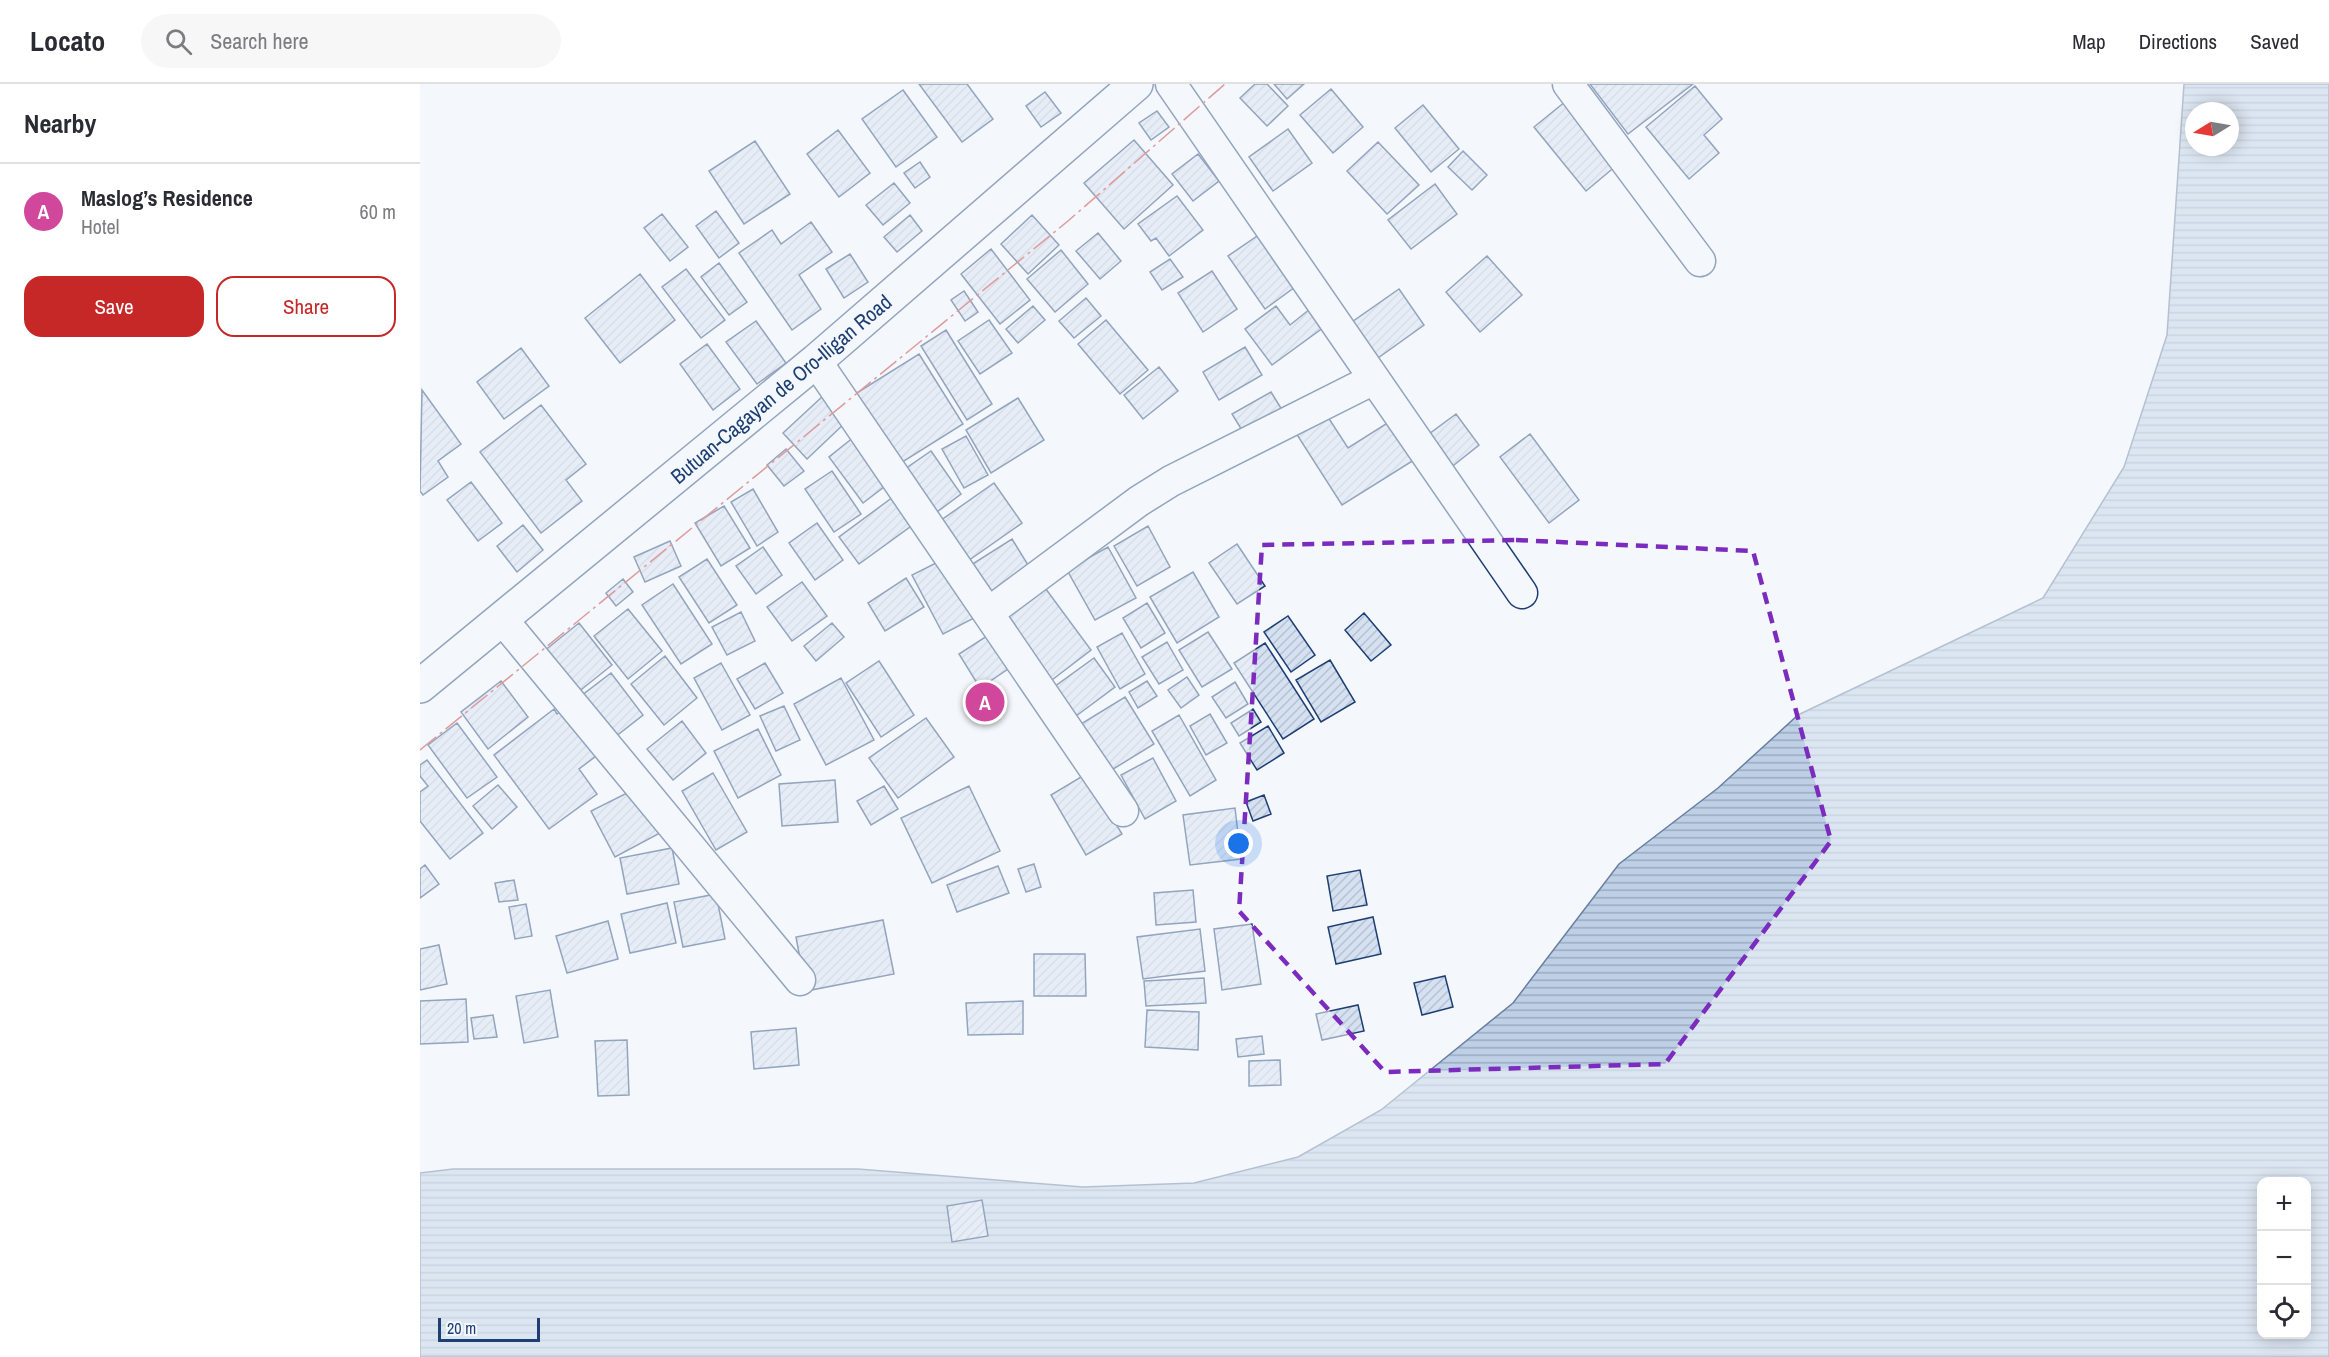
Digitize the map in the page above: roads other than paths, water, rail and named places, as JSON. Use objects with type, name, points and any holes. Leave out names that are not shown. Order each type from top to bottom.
[{"type":"highway","name":"Butuan-Cagayan de Oro-Iligan Road","points":[[420,686],[816,362],[1136,84]]},
{"type":"street","points":[[1171,84],[1522,593]]},
{"type":"street","points":[[1568,84],[1700,261]]},
{"type":"street","points":[[816,362],[1123,811]]},
{"type":"street","points":[[988,613],[1139,501],[1171,481],[1374,379]]},
{"type":"street","points":[[502,619],[800,980]]},
{"type":"water","points":[[2184,84],[2329,84],[2329,1357],[420,1357],[420,1173],[453,1169],[858,1169],[1083,1187],[1194,1183],[1298,1157],[1381,1110],[1513,1003],[1619,864],[1718,788],[1798,715],[2043,598],[2124,467],[2167,335]]},
{"type":"place","name":"Maslog’s Residence","points":[[985,702]]}]
